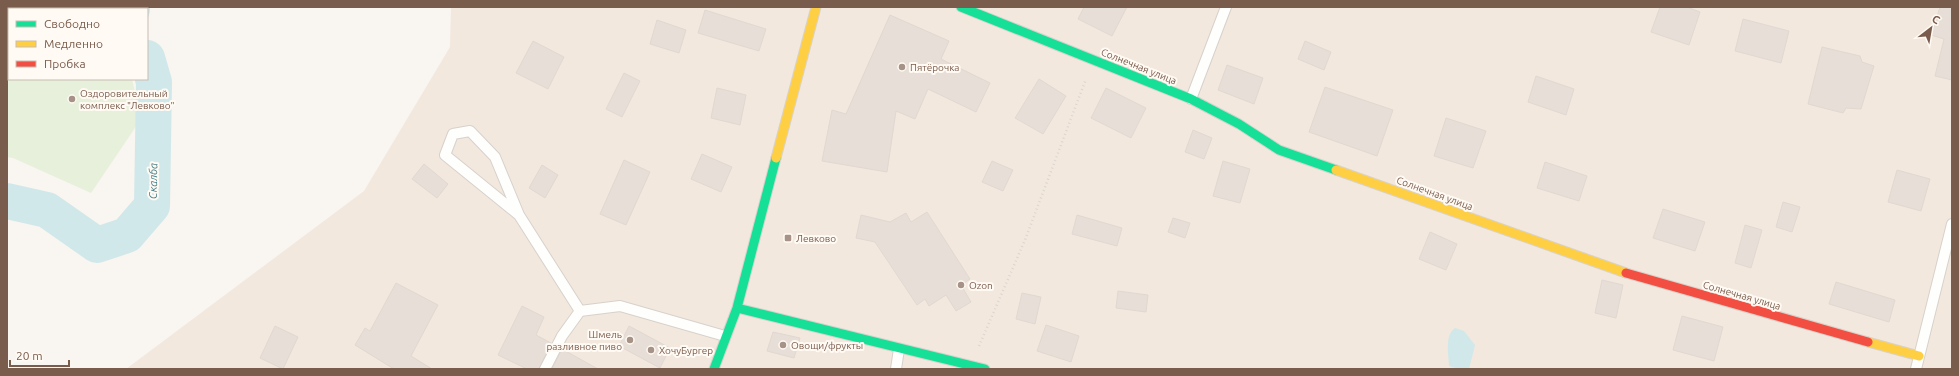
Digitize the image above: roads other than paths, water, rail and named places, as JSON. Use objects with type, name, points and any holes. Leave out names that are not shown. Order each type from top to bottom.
[{"type":"street","points":[[714,369],[725,336],[737,308],[816,7]]},
{"type":"street","name":"Солнечная улица","points":[[962,7],[1191,99],[1239,124],[1279,150],[1646,280],[1919,356]]},
{"type":"street","points":[[737,308],[985,369]]},
{"type":"lane","points":[[1191,99],[1226,7]]},
{"type":"lane","points":[[519,215],[445,155],[453,134],[470,131],[495,157],[519,215],[580,312]]},
{"type":"lane","points":[[1916,369],[1952,224]]},
{"type":"lane","points":[[545,369],[562,336],[580,312],[620,306],[725,336]]},
{"type":"lane","points":[[896,369],[899,349]]},
{"type":"water","points":[[1455,328],[1464,331],[1475,345],[1469,369],[1459,369],[1449,366],[1448,340]]},
{"type":"waterway","name":"Скалба","points":[[7,201],[47,210],[97,245],[127,235],[152,206],[154,82],[148,61]]},
{"type":"place","name":"Пятёрочка","points":[[902,67]]},
{"type":"place","name":"Оздоровительный комплекс \"Левково\"","points":[[72,99]]},
{"type":"place","name":"Левково","points":[[788,238]]},
{"type":"place","name":"Ozon","points":[[961,285]]},
{"type":"place","name":"Шмель разливное пиво","points":[[630,340]]},
{"type":"place","name":"Овощи/фрукты","points":[[783,345]]},
{"type":"place","name":"ХочуБургер","points":[[651,350]]}]
